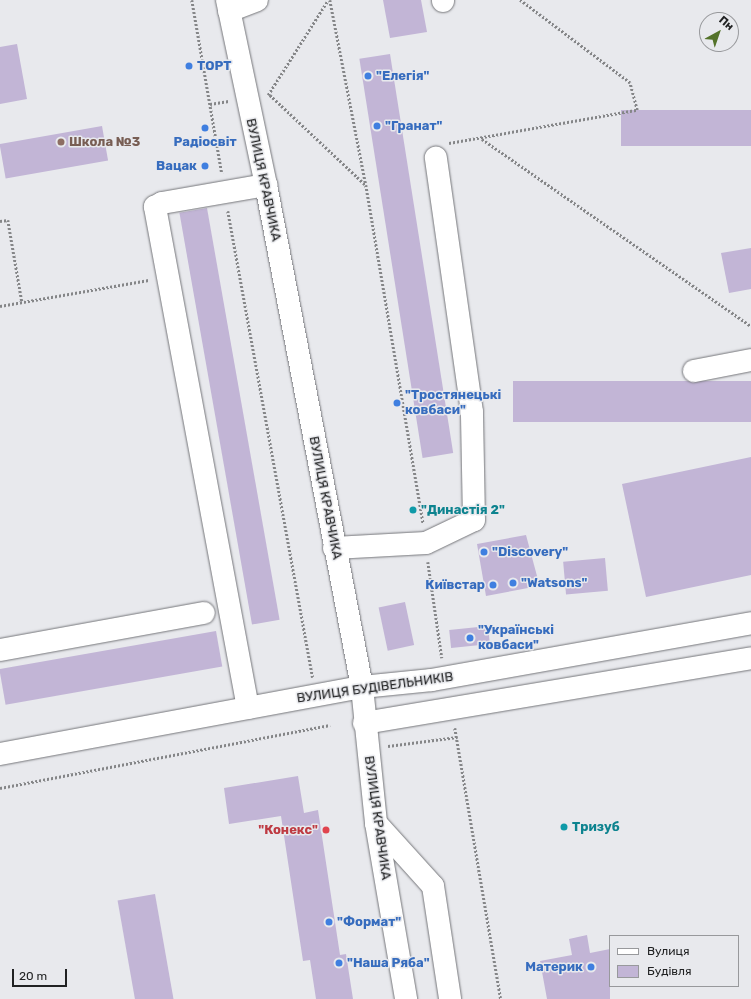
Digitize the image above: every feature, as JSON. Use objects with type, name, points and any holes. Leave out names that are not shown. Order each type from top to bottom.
[{"type":"street","points":[[228,6],[257,0]]},
{"type":"street","name":"ВУЛИЦЯ КРАВЧИКА","points":[[228,6],[266,185],[334,548],[362,687],[364,723],[376,823],[406,999]]},
{"type":"street","points":[[334,548],[426,543],[474,520],[472,412],[436,158]]},
{"type":"street","points":[[248,708],[155,207],[162,203],[266,185]]},
{"type":"street","points":[[694,371],[751,360]]},
{"type":"street","points":[[0,650],[204,613]]},
{"type":"street","name":"ВУЛИЦЯ БУДІВЕЛЬНИКІВ","points":[[0,754],[362,687],[432,680],[751,623]]},
{"type":"street","points":[[364,723],[751,658]]},
{"type":"street","points":[[376,823],[433,886],[450,999]]},
{"type":"path","points":[[192,0],[225,192],[314,679]]},
{"type":"path","points":[[329,0],[366,185],[426,543],[442,658]]},
{"type":"path","points":[[329,0],[270,95],[366,185]]},
{"type":"path","points":[[436,158],[444,144],[638,110],[630,82],[520,0]]},
{"type":"path","points":[[481,138],[751,326]]},
{"type":"path","points":[[0,221],[8,220],[22,302]]},
{"type":"path","points":[[0,306],[168,277]]},
{"type":"path","points":[[454,724],[501,999]]},
{"type":"path","points":[[0,788],[330,725]]},
{"type":"path","points":[[380,748],[457,737]]},
{"type":"building","points":[[383,0],[421,0],[427,32],[390,38]]},
{"type":"building","points":[[17,44],[27,99],[0,104],[0,47]]},
{"type":"building","points":[[390,54],[453,453],[423,458],[359,59]]},
{"type":"building","points":[[621,110],[751,110],[751,146],[621,146]]},
{"type":"building","points":[[102,126],[108,160],[6,179],[0,144]]},
{"type":"building","points":[[207,208],[280,620],[252,625],[179,213]]},
{"type":"building","points":[[751,248],[751,289],[729,293],[721,253]]},
{"type":"building","points":[[513,381],[751,381],[751,422],[513,422]]},
{"type":"building","points":[[751,457],[751,575],[646,597],[622,484]]},
{"type":"building","points":[[526,535],[537,576],[528,588],[486,596],[477,544]]},
{"type":"building","points":[[605,558],[608,591],[566,595],[563,562]]},
{"type":"building","points":[[405,602],[414,645],[388,651],[379,608]]},
{"type":"building","name":"\"Українські ковбаси\"","points":[[488,626],[490,644],[451,648],[449,630]]},
{"type":"building","points":[[216,631],[222,666],[6,705],[0,669]]},
{"type":"building","points":[[298,776],[304,813],[318,810],[340,955],[346,954],[353,999],[316,999],[310,960],[303,961],[281,816],[229,824],[224,788]]},
{"type":"building","points":[[155,894],[174,999],[135,999],[118,901]]},
{"type":"building","points":[[587,935],[590,953],[609,949],[610,999],[547,999],[540,961],[572,955],[569,939]]},
{"type":"place","name":"ТОРТ","points":[[189,66]]},
{"type":"place","name":"\"Елегія\"","points":[[368,76]]},
{"type":"place","name":"\"Гранат\"","points":[[377,126]]},
{"type":"place","name":"Радіосвіт","points":[[205,128]]},
{"type":"place","name":"Школа №3","points":[[61,142]]},
{"type":"place","name":"Вацак","points":[[205,166]]},
{"type":"place","name":"\"Тростянецькі ковбаси\"","points":[[397,403]]},
{"type":"place","name":"\"Династія 2\"","points":[[413,510]]},
{"type":"place","name":"\"Discovery\"","points":[[484,552]]},
{"type":"place","name":"\"Watsons\"","points":[[513,583]]},
{"type":"place","name":"Київстар","points":[[493,585]]},
{"type":"place","name":"\"Українські ковбаси\"","points":[[470,638]]},
{"type":"place","name":"Тризуб","points":[[564,827]]},
{"type":"place","name":"\"Конекс\"","points":[[326,830]]},
{"type":"place","name":"\"Формат\"","points":[[329,922]]},
{"type":"place","name":"\"Наша Ряба\"","points":[[339,963]]},
{"type":"place","name":"Материк","points":[[591,967]]}]
